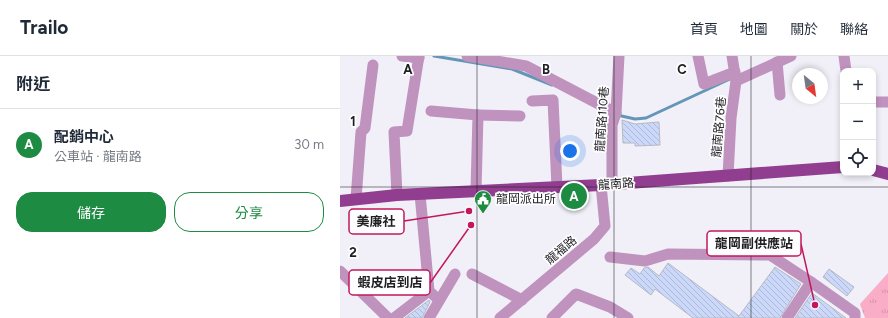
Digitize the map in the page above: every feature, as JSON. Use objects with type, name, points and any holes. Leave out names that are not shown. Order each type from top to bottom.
[{"type":"main road","name":"龍南路","points":[[340,200],[397,195],[606,185],[840,167]]},
{"type":"main road","points":[[876,171],[888,174]]},
{"type":"street","points":[[397,195],[394,132],[407,131],[419,57],[402,56]]},
{"type":"street","name":"龍南路110巷","points":[[606,185],[612,125],[616,113],[619,56]]},
{"type":"street","points":[[698,56],[704,84],[735,77],[790,56]]},
{"type":"street","name":"龍南路76巷","points":[[728,176],[735,77],[732,56]]},
{"type":"street","points":[[844,56],[846,68]]},
{"type":"street","points":[[473,57],[526,61],[616,113]]},
{"type":"street","points":[[777,62],[780,95]]},
{"type":"street","points":[[356,199],[361,132],[366,128],[373,65]]},
{"type":"street","points":[[532,101],[553,100],[558,187]]},
{"type":"street","points":[[876,102],[888,102]]},
{"type":"street","points":[[431,112],[520,116]]},
{"type":"street","points":[[476,191],[478,115]]},
{"type":"street","name":"龍福路","points":[[500,318],[594,239],[605,226],[606,185]]},
{"type":"street","points":[[420,194],[429,291],[439,300]]},
{"type":"street","points":[[610,258],[645,260],[668,254],[770,255],[855,313],[855,318]]},
{"type":"street","points":[[340,271],[388,318]]},
{"type":"street","points":[[429,318],[455,274]]},
{"type":"street","points":[[472,274],[522,300]]},
{"type":"street","points":[[786,318],[811,282]]},
{"type":"street","points":[[394,318],[429,291]]},
{"type":"street","points":[[552,318],[576,294],[610,307],[628,318]]},
{"type":"green space","points":[[888,273],[888,318],[865,318],[860,304]]},
{"type":"building","points":[[622,120],[635,124],[659,122],[660,145],[635,146],[635,143],[623,143]]},
{"type":"building","points":[[668,263],[739,316],[775,267],[801,284],[780,318],[693,318],[655,289],[651,295],[625,275],[631,268],[640,274],[644,268],[648,267],[659,276]]},
{"type":"building","points":[[829,269],[854,287],[847,296],[823,277]]},
{"type":"building","points":[[812,293],[846,318],[795,318]]},
{"type":"building","points":[[429,300],[430,302],[422,318],[405,318]]},
{"type":"waterway","points":[[434,56],[512,69],[552,85]]},
{"type":"waterway","points":[[617,115],[635,119],[646,118],[730,79]]},
{"type":"place","name":"配銷中心","points":[[574,196]]},
{"type":"place","name":"美廉社","points":[[469,211]]},
{"type":"place","name":"龍岡派出所","points":[[483,214]]},
{"type":"place","name":"蝦皮店到店","points":[[471,225]]},
{"type":"place","name":"龍岡副供應站","points":[[815,305]]}]
